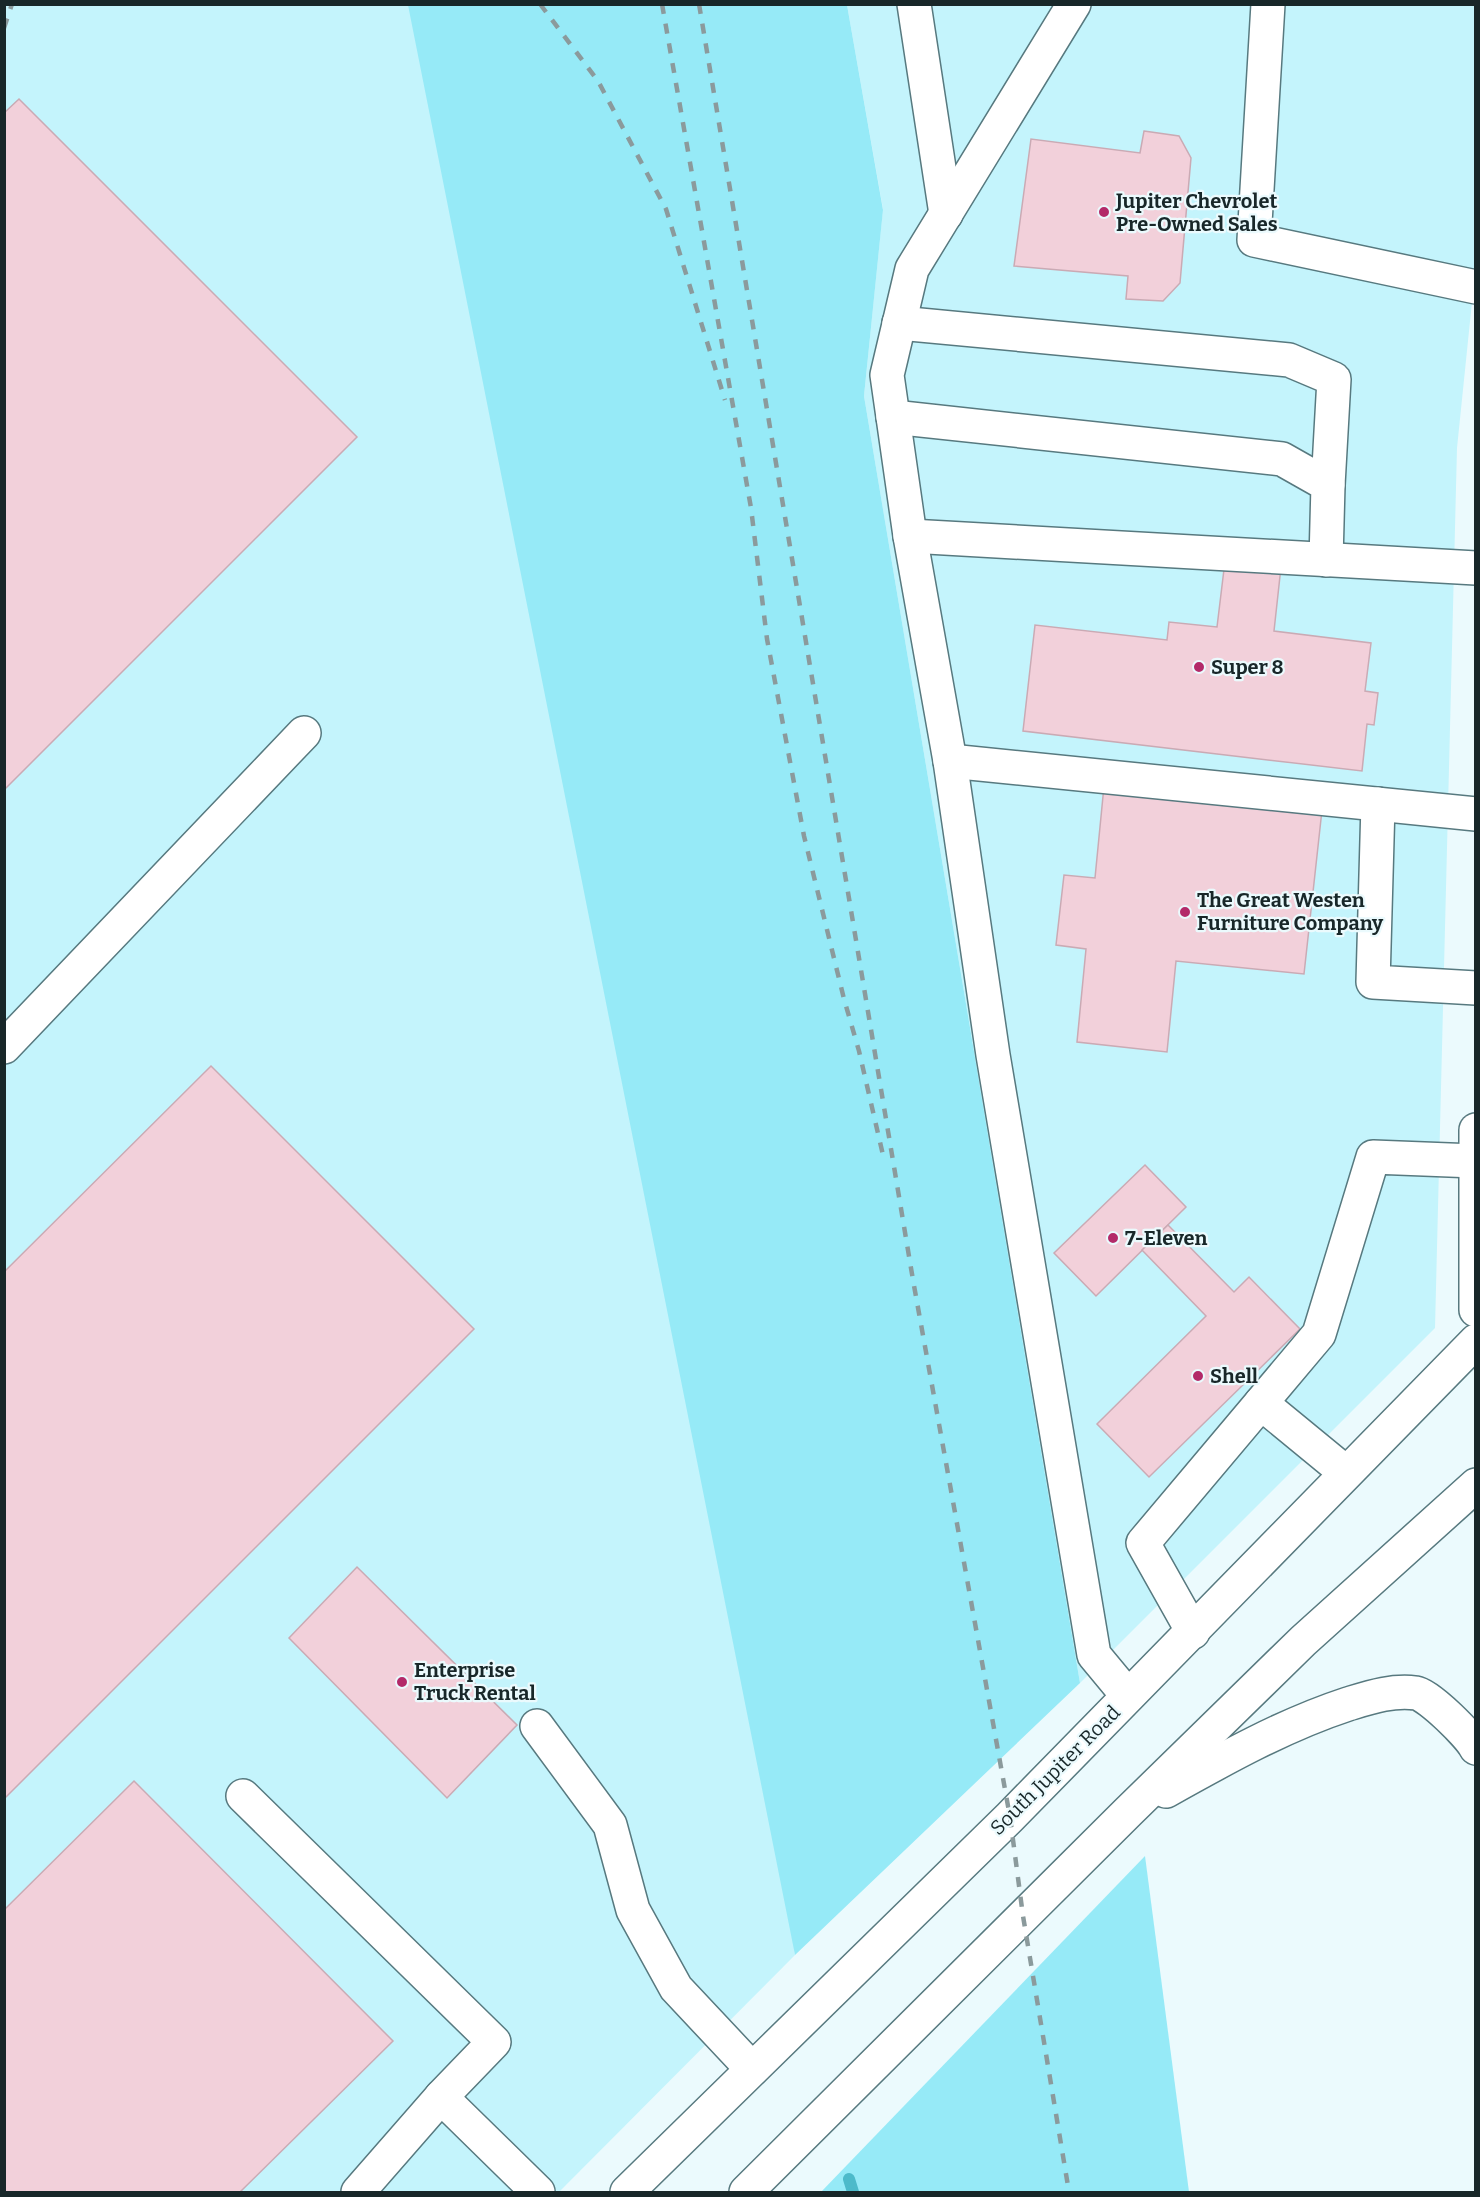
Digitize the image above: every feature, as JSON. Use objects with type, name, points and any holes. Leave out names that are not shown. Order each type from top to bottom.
[{"type":"main road","points":[[914,4],[946,214]]},
{"type":"main road","points":[[1074,4],[912,269],[887,375],[910,536],[950,761],[993,1056],[1094,1655],[1128,1696]]},
{"type":"main road","points":[[1268,4],[1254,240],[1476,287]]},
{"type":"main road","points":[[899,323],[1289,360],[1334,379],[1326,560]]},
{"type":"main road","points":[[893,417],[1282,459],[1328,485]]},
{"type":"main road","points":[[910,536],[1476,568]]},
{"type":"main road","points":[[4,1047],[304,734]]},
{"type":"main road","points":[[950,761],[1476,814]]},
{"type":"main road","points":[[1378,804],[1372,982],[1476,988]]},
{"type":"main road","points":[[1476,1130],[1476,1310]]},
{"type":"main road","points":[[1193,1632],[1143,1543],[1319,1334],[1373,1157],[1475,1161]]},
{"type":"main road","name":"South Jupiter Road","points":[[627,2193],[1010,1816],[1476,1341]]},
{"type":"main road","points":[[1261,1403],[1345,1472]]},
{"type":"main road","points":[[746,2193],[1303,1641],[1476,1485]]},
{"type":"main road","points":[[1128,1812],[1252,1744],[1320,1713],[1384,1693],[1419,1693],[1445,1714],[1476,1748]]},
{"type":"main road","points":[[537,1726],[610,1825],[633,1910],[676,1988],[752,2069]]},
{"type":"main road","points":[[243,1796],[494,2042],[441,2097],[358,2193]]},
{"type":"main road","points":[[441,2097],[538,2193]]},
{"type":"shaded area","points":[[5,5],[547,5],[795,1955],[559,2192],[5,2192]]},
{"type":"shaded area","points":[[408,5],[847,5],[883,210],[864,396],[1080,1683],[795,1955]]},
{"type":"shaded area","points":[[847,5],[1475,5],[1476,263],[1457,448],[1435,1328],[1080,1683],[864,396],[883,209]]},
{"type":"shaded area","points":[[1145,1856],[1189,2192],[821,2192]]},
{"type":"building","points":[[19,99],[357,437],[4,790],[4,113]]},
{"type":"building","name":"Jupiter Chevrolet Pre-Owned Sales","points":[[1144,131],[1179,136],[1191,158],[1180,283],[1163,301],[1126,299],[1128,276],[1014,266],[1031,139],[1140,153]]},
{"type":"building","name":"Super 8","points":[[1225,561],[1281,567],[1274,631],[1371,643],[1365,691],[1378,693],[1374,725],[1367,724],[1362,771],[1023,731],[1035,625],[1167,640],[1169,622],[1217,627]]},
{"type":"building","name":"The Great Westen Furniture Company","points":[[1104,786],[1322,810],[1304,974],[1176,961],[1167,1052],[1077,1042],[1086,949],[1056,945],[1064,875],[1095,878]]},
{"type":"building","points":[[211,1066],[474,1329],[4,1799],[4,1272]]},
{"type":"building","name":"7-Eleven","points":[[1145,1165],[1186,1207],[1096,1296],[1054,1253]]},
{"type":"building","name":"Shell","points":[[1168,1225],[1234,1292],[1249,1277],[1300,1329],[1149,1477],[1097,1424],[1206,1316],[1142,1250]]},
{"type":"building","name":"Enterprise Truck Rental","points":[[357,1567],[517,1725],[447,1798],[289,1638]]},
{"type":"building","points":[[134,1781],[393,2041],[240,2192],[4,2192],[4,1910]]},
{"type":"waterway","points":[[849,2179],[853,2192]]},
{"type":"railway","points":[[4,28],[12,4]]},
{"type":"railway","points":[[540,4],[598,81],[666,209],[725,400]]},
{"type":"railway","points":[[662,4],[751,508],[767,639],[804,836],[883,1155]]},
{"type":"railway","points":[[699,4],[913,1280],[1010,1817],[1023,1916],[1069,2192]]},
{"type":"place","name":"Jupiter Chevrolet Pre-Owned Sales","points":[[1104,212]]},
{"type":"place","name":"Super 8","points":[[1199,667]]},
{"type":"place","name":"The Great Westen Furniture Company","points":[[1185,912]]},
{"type":"place","name":"7-Eleven","points":[[1113,1238]]},
{"type":"place","name":"Shell","points":[[1198,1376]]},
{"type":"place","name":"Enterprise Truck Rental","points":[[402,1682]]}]
